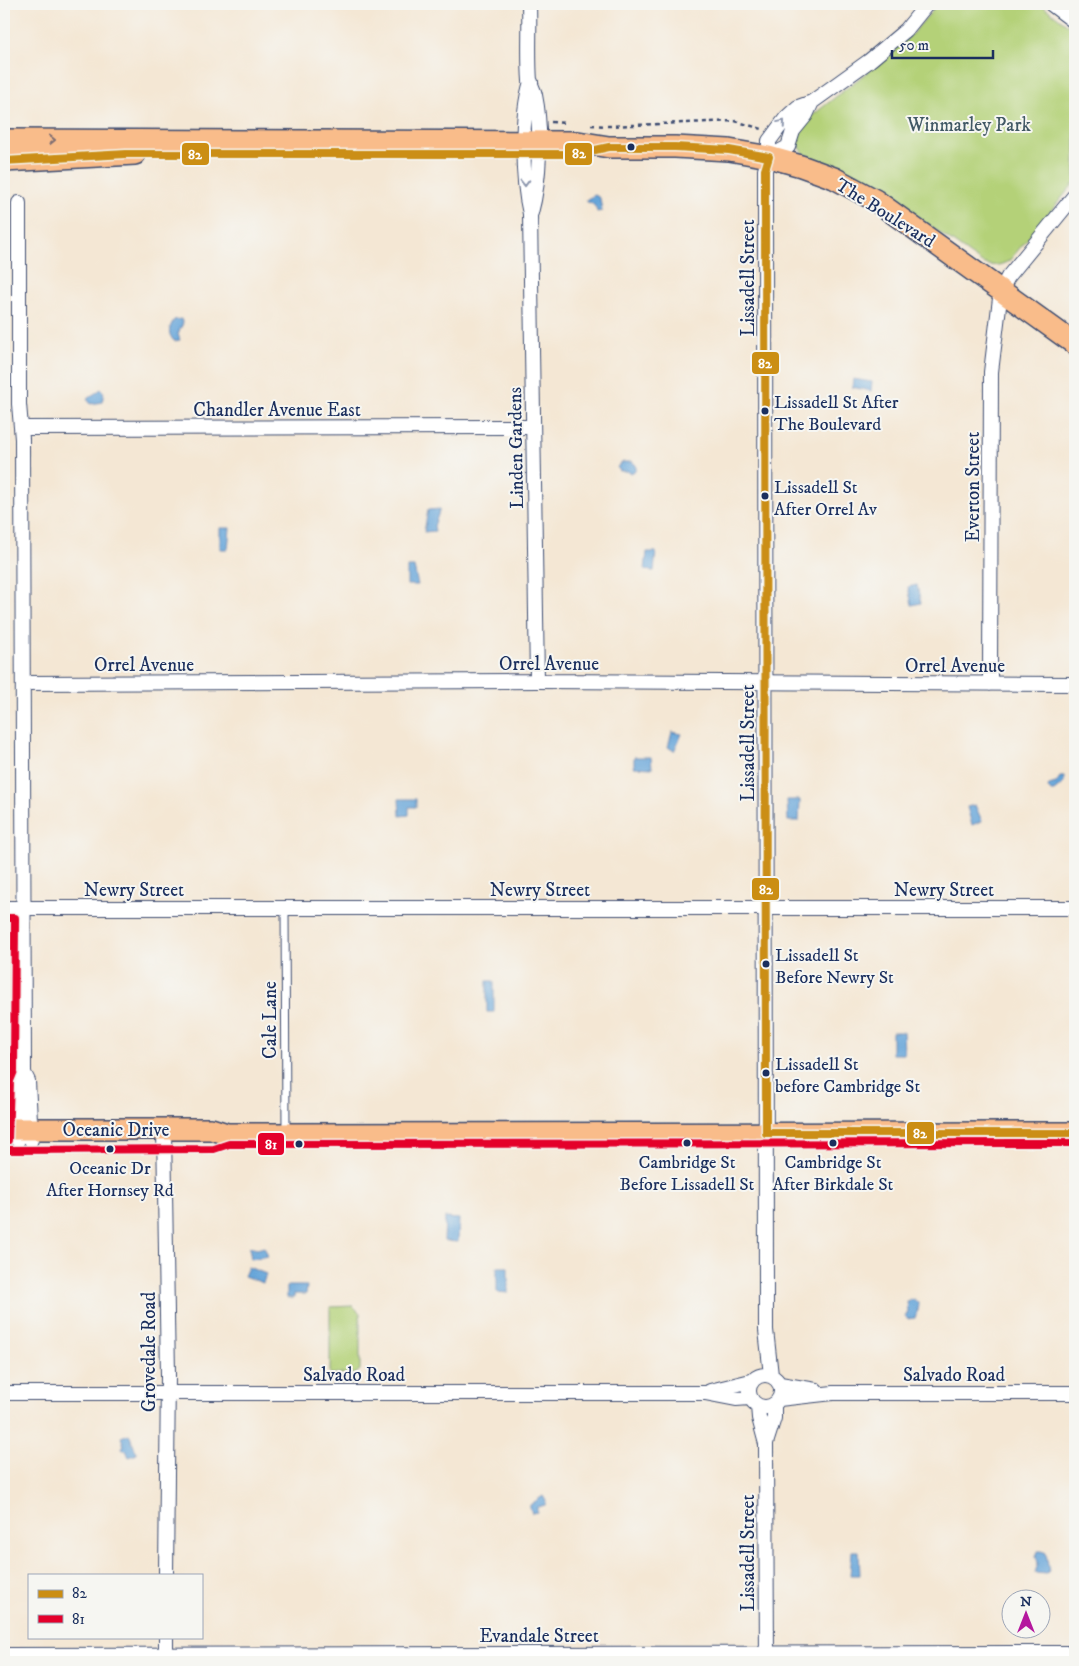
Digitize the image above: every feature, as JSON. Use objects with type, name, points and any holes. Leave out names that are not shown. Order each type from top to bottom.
[{"type":"main road","name":"The Boulevard","points":[[4,140],[531,148]]},
{"type":"main road","name":"The Boulevard","points":[[4,161],[126,154],[531,148],[578,142],[609,147],[675,147],[729,150],[769,157],[800,166],[834,178],[875,200],[1075,344]]},
{"type":"main road","name":"Oceanic Drive","points":[[18,1135],[164,1134],[211,1129],[227,1134],[1075,1133]]},
{"type":"street","name":"Linden Gardens","points":[[529,4],[530,82],[526,95],[536,194],[530,214],[537,681]]},
{"type":"street","name":"Lissadell Street","points":[[765,1379],[765,170],[769,157],[769,141],[798,107],[812,102],[869,61],[906,30],[927,4]]},
{"type":"street","points":[[1051,4],[1075,22]]},
{"type":"street","points":[[1001,290],[1008,277],[1075,196]]},
{"type":"street","points":[[18,1135],[20,1082],[24,1073],[25,908],[21,428],[19,404],[19,203]]},
{"type":"street","name":"Everton Street","points":[[990,684],[991,372],[1001,290]]},
{"type":"street","name":"Chandler Avenue East","points":[[21,428],[533,427]]},
{"type":"street","name":"Orrel Avenue","points":[[24,683],[537,681],[1075,684]]},
{"type":"street","name":"Newry Street","points":[[4,908],[1075,908]]},
{"type":"street","name":"Grovedale Road","points":[[164,1134],[167,1393],[166,1574]]},
{"type":"street","points":[[765,1379],[781,1392],[777,1402],[766,1407],[754,1402],[748,1393],[765,1379]]},
{"type":"street","name":"Salvado Road","points":[[705,1393],[765,1379],[833,1393]]},
{"type":"street","name":"Salvado Road","points":[[4,1393],[705,1393],[754,1402]]},
{"type":"street","name":"Salvado Road","points":[[777,1402],[833,1393],[1075,1393]]},
{"type":"street","name":"Lissadell Street","points":[[754,1402],[766,1444],[767,1658]]},
{"type":"street","name":"Lissadell Street","points":[[766,1444],[777,1402]]},
{"type":"street","points":[[166,1638],[166,1659]]},
{"type":"street","name":"Evandale Street","points":[[4,1655],[166,1659],[767,1658],[1075,1653]]},
{"type":"lane","name":"Cale Lane","points":[[285,907],[286,1134]]},
{"type":"green space","name":"Winmarley Park","points":[[938,4],[1040,4],[1075,30],[1075,182],[1009,261],[999,265],[982,263],[891,198],[843,169],[804,154],[798,144],[797,136],[809,118],[885,58],[912,34]]},
{"type":"green space","points":[[353,1306],[360,1313],[360,1370],[355,1374],[330,1374],[330,1307]]},
{"type":"water","points":[[595,195],[600,198],[602,211],[597,212],[594,205],[587,202],[587,199]]},
{"type":"water","points":[[181,319],[183,323],[178,334],[180,340],[174,341],[170,335],[170,328],[174,320]]},
{"type":"water","points":[[853,379],[872,382],[871,391],[852,387]]},
{"type":"water","points":[[101,389],[104,393],[102,402],[91,404],[87,399]]},
{"type":"water","points":[[623,462],[632,462],[636,465],[636,470],[631,473],[620,471],[617,467]]},
{"type":"water","points":[[440,509],[434,526],[435,531],[424,532],[428,510]]},
{"type":"water","points":[[220,528],[230,528],[228,549],[220,549]]},
{"type":"water","points":[[647,552],[656,552],[654,571],[645,570]]},
{"type":"water","points":[[407,567],[414,567],[418,585],[407,585]]},
{"type":"water","points":[[917,585],[921,603],[912,605],[908,587]]},
{"type":"water","points":[[672,732],[682,734],[674,751],[668,747]]},
{"type":"water","points":[[634,757],[651,757],[652,768],[634,767]]},
{"type":"water","points":[[1060,777],[1064,777],[1064,783],[1054,791],[1051,791],[1048,788],[1049,785],[1056,783]]},
{"type":"water","points":[[399,799],[416,799],[416,807],[409,807],[409,815],[400,816]]},
{"type":"water","points":[[787,800],[800,800],[799,821],[788,821]]},
{"type":"water","points":[[975,805],[982,821],[972,825],[967,807]]},
{"type":"water","points":[[487,981],[494,981],[494,1012],[487,1012]]},
{"type":"water","points":[[892,1032],[903,1032],[904,1054],[892,1054]]},
{"type":"water","points":[[445,1218],[459,1219],[458,1242],[444,1241]]},
{"type":"water","points":[[249,1247],[257,1249],[264,1247],[268,1256],[251,1259]]},
{"type":"water","points":[[248,1267],[266,1274],[263,1283],[244,1276]]},
{"type":"water","points":[[497,1267],[508,1267],[508,1293],[497,1292]]},
{"type":"water","points":[[287,1286],[307,1286],[306,1294],[294,1294],[294,1298],[287,1298]]},
{"type":"water","points":[[913,1299],[918,1303],[918,1309],[915,1318],[907,1319],[905,1317],[908,1312],[907,1301]]},
{"type":"water","points":[[129,1434],[137,1454],[129,1457],[126,1450],[123,1450],[122,1447],[124,1446],[121,1437]]},
{"type":"water","points":[[543,1496],[546,1501],[545,1505],[537,1507],[537,1512],[532,1513],[530,1505]]},
{"type":"water","points":[[852,1551],[859,1551],[860,1575],[850,1575]]},
{"type":"water","points":[[1038,1551],[1046,1553],[1049,1572],[1047,1574],[1035,1573],[1038,1563],[1036,1556]]},
{"type":"transit line","name":"82","points":[[4,161],[126,154],[577,154],[609,147],[675,147],[729,150],[769,157]]},
{"type":"transit line","name":"82","points":[[766,1133],[765,170],[769,157]]},
{"type":"transit line","name":"81","points":[[4,918],[15,918],[14,1071],[10,1081],[8,1140]]},
{"type":"transit line","name":"82","points":[[766,1133],[1075,1133]]},
{"type":"transit line","name":"81","points":[[4,1150],[214,1149],[229,1144],[1075,1143]]},
{"type":"place","name":"Lissadell St After The Boulevard","points":[[765,411]]},
{"type":"place","name":"Lissadell St After Orrel Av","points":[[765,496]]},
{"type":"place","name":"Lissadell St Before Newry St","points":[[766,964]]},
{"type":"place","name":"Lissadell St before Cambridge St","points":[[766,1073]]},
{"type":"place","name":"Cambridge St Before Lissadell St","points":[[687,1143]]},
{"type":"place","name":"Cambridge St After Birkdale St","points":[[833,1143]]},
{"type":"place","name":"Oceanic Dr After Hornsey Rd","points":[[110,1149]]}]
